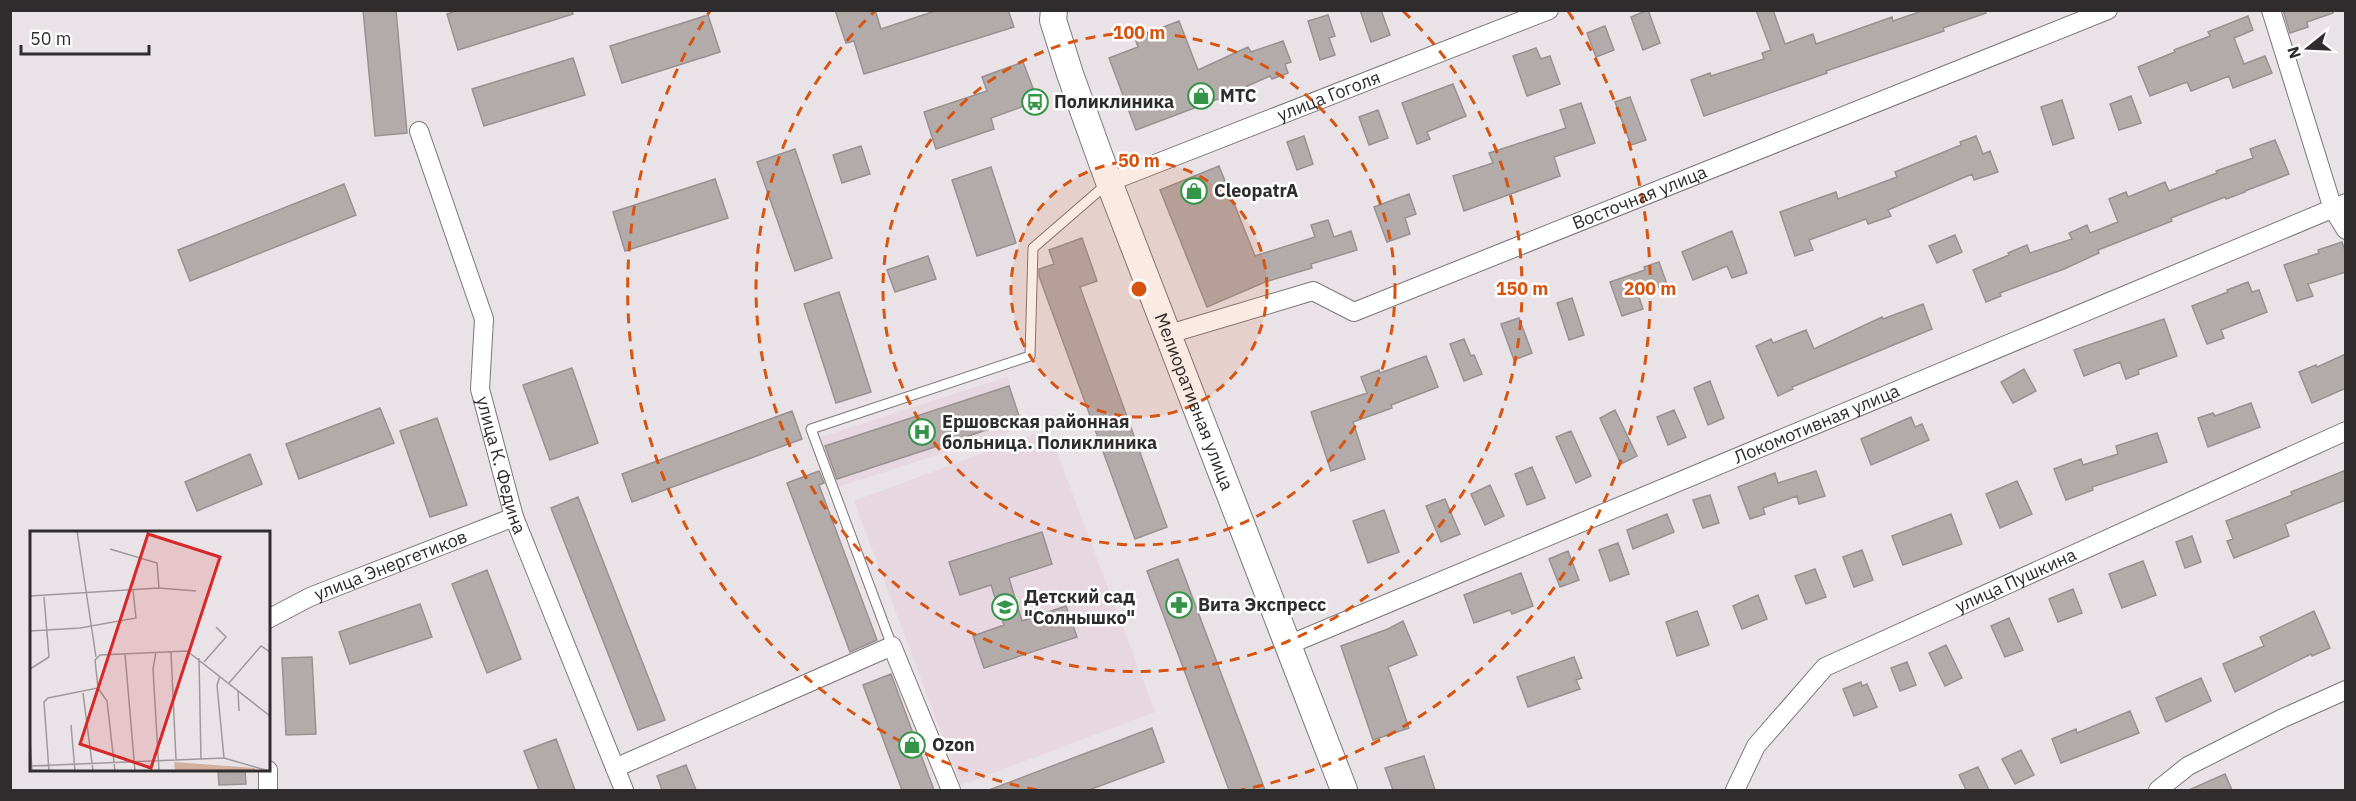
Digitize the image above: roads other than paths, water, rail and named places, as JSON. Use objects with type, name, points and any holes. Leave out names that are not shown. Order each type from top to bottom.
[{"type":"main road","name":"Мелиоративная улица","points":[[1054,10],[1053,20],[1070,74],[1109,182],[1344,790]]},
{"type":"street","name":"улица Гоголя","points":[[1109,182],[1549,10]]},
{"type":"street","name":"Восточная улица","points":[[1169,334],[1313,291],[1354,312],[2108,10]]},
{"type":"street","points":[[2271,10],[2346,230]]},
{"type":"street","name":"улица К. Федина","points":[[419,131],[484,319],[480,389],[514,517],[624,790]]},
{"type":"street","name":"Локомотивная улица","points":[[1288,645],[2339,206]]},
{"type":"street","name":"улица Пушкина","points":[[1735,790],[1756,746],[1825,667],[2346,431]]},
{"type":"street","name":"улица Энергетиков","points":[[270,618],[310,597],[514,517]]},
{"type":"street","points":[[615,768],[892,646],[951,790]]},
{"type":"street","points":[[2158,790],[2188,766],[2281,719],[2346,690]]},
{"type":"street","points":[[268,771],[268,790]]},
{"type":"lane","points":[[892,646],[811,429],[1030,356],[1033,248],[1109,182]]},
{"type":"place","name":"МТС","points":[[1201,96]]},
{"type":"place","name":"Поликлиника","points":[[1035,102]]},
{"type":"place","name":"CleopatrA","points":[[1194,191]]},
{"type":"place","name":"Ершовская районная больница. Поликлиника","points":[[922,432]]},
{"type":"place","name":"Вита Экспресс","points":[[1179,605]]},
{"type":"place","name":"Детский сад \"Солнышко\"","points":[[1005,607]]},
{"type":"place","name":"Ozon","points":[[912,745]]}]
